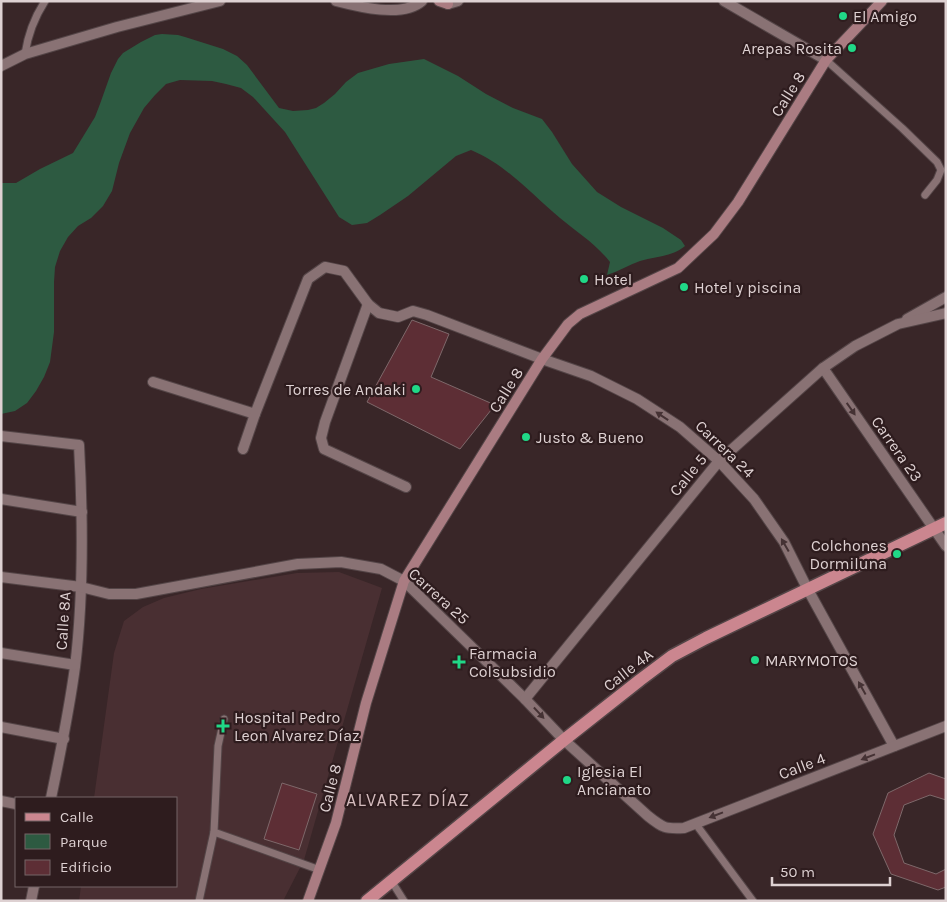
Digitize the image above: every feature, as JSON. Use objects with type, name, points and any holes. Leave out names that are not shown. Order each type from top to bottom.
[{"type":"main road","name":"Calle 8","points":[[308,901],[336,823],[366,703],[404,581],[542,359],[568,324],[580,314],[678,268],[714,234],[738,202],[826,60],[882,1]]},
{"type":"main road","name":"Calle 4A","points":[[367,901],[564,740],[672,656],[808,588],[946,523]]},
{"type":"street","points":[[1,66],[24,54],[117,27],[220,1]]},
{"type":"street","points":[[336,1],[357,7],[383,10],[410,9],[422,1]]},
{"type":"street","points":[[724,1],[826,60]]},
{"type":"street","points":[[243,449],[308,279],[325,267],[344,271],[368,304],[325,422],[321,438],[324,449],[406,487]]},
{"type":"street","points":[[898,324],[946,297]]},
{"type":"street","name":"Carrera 24","points":[[368,304],[378,313],[398,317],[413,311],[428,315],[591,376],[637,399],[680,427],[719,461],[743,486],[770,520],[894,746]]},
{"type":"street","name":"Calle 5","points":[[525,699],[719,461],[823,368],[855,346],[898,324],[946,313]]},
{"type":"street","name":"Carrera 23","points":[[823,368],[946,546]]},
{"type":"street","points":[[153,382],[255,414]]},
{"type":"street","name":"Calle 8A","points":[[1,436],[79,445],[82,512],[81,587],[75,665],[64,739],[51,797]]},
{"type":"street","points":[[1,499],[82,512]]},
{"type":"street","name":"Carrera 25","points":[[1,577],[81,587],[109,594],[136,594],[298,564],[341,562],[381,569],[404,581],[525,699],[564,740],[648,816],[668,829]]},
{"type":"street","points":[[1,653],[75,665]]},
{"type":"street","name":"Calle 4","points":[[668,829],[684,828],[946,726]]},
{"type":"street","points":[[1,727],[64,739]]},
{"type":"street","points":[[1,801],[15,804]]},
{"type":"street","points":[[31,901],[34,887]]},
{"type":"lane","points":[[24,54],[30,29],[45,1]]},
{"type":"lane","points":[[826,60],[937,162],[941,170],[937,180],[925,194]]},
{"type":"lane","points":[[199,901],[214,832],[218,746],[224,720]]},
{"type":"lane","points":[[695,823],[753,901]]},
{"type":"lane","points":[[214,832],[320,870]]},
{"type":"lane","points":[[392,882],[404,901]]},
{"type":"shaded area","name":"Hospital Pedro Leon Alvarez Díaz","points":[[339,572],[382,588],[304,860],[283,901],[79,901],[81,887],[178,887],[178,797],[94,797],[114,653],[124,621],[143,607],[164,598],[201,589],[297,573]]},
{"type":"green space","points":[[155,35],[185,37],[223,49],[237,56],[247,65],[279,108],[293,111],[316,108],[358,73],[389,64],[424,59],[458,76],[513,108],[542,119],[572,164],[597,192],[621,207],[663,228],[681,240],[685,246],[675,252],[640,261],[607,275],[610,262],[598,249],[507,172],[484,156],[471,150],[456,156],[408,196],[380,215],[367,223],[352,225],[339,217],[285,132],[253,97],[241,88],[226,84],[212,81],[180,80],[166,84],[144,108],[130,133],[119,163],[112,191],[103,206],[91,218],[78,226],[68,237],[60,251],[55,267],[54,332],[50,362],[44,377],[27,403],[15,411],[1,414],[1,183],[16,183],[73,153],[95,117],[118,59],[123,53],[141,42]]},
{"type":"building","name":"Torres de Andaki","points":[[412,320],[449,334],[431,377],[495,405],[460,449],[367,402]]},
{"type":"building","points":[[929,773],[946,779],[946,800],[930,795],[904,805],[894,835],[904,863],[936,874],[946,869],[946,887],[938,890],[891,874],[873,834],[888,793]]},
{"type":"building","points":[[282,783],[317,794],[299,850],[264,839]]},
{"type":"place","name":"El Amigo","points":[[843,16]]},
{"type":"place","name":"Arepas Rosita","points":[[852,48]]},
{"type":"place","name":"Hotel","points":[[584,279]]},
{"type":"place","name":"Hotel y piscina","points":[[684,287]]},
{"type":"place","name":"Torres de Andaki","points":[[416,389]]},
{"type":"place","name":"Justo & Bueno","points":[[526,437]]},
{"type":"place","name":"Colchones Dormiluna","points":[[897,554]]},
{"type":"place","name":"MARYMOTOS","points":[[755,660]]},
{"type":"place","name":"Farmacia Colsubsidio","points":[[459,662]]},
{"type":"place","name":"Hospital Pedro Leon Alvarez Díaz","points":[[223,726]]},
{"type":"place","name":"Iglesia El Ancianato","points":[[567,780]]},
{"type":"district","name":"ALVAREZ DÍAZ","points":[[408,800]]}]
